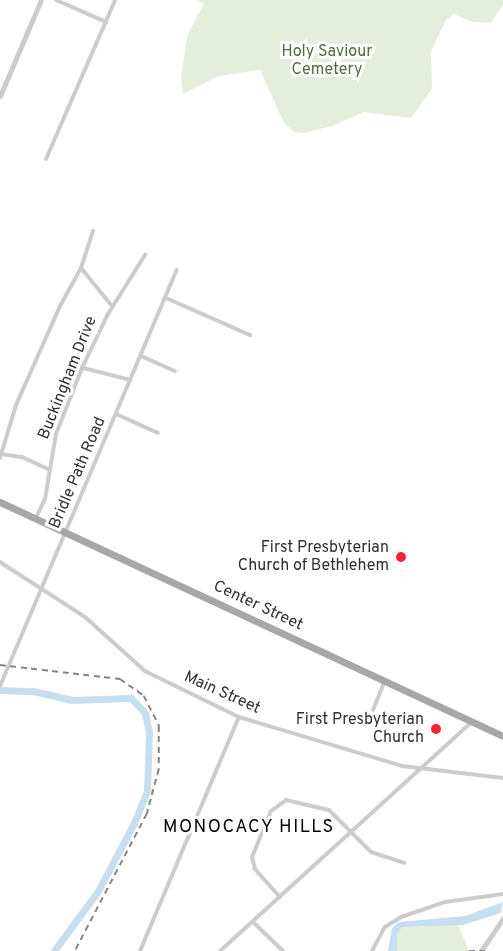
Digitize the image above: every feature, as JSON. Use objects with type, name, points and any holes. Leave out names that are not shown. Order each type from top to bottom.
[{"type":"main road","name":"Center Street","points":[[0,502],[503,736]]},
{"type":"street","points":[[0,96],[41,0]]},
{"type":"street","points":[[56,0],[106,22]]},
{"type":"street","points":[[46,159],[115,0]]},
{"type":"street","points":[[48,469],[28,458],[1,456],[16,405],[60,306],[81,268],[93,231]]},
{"type":"street","name":"Buckingham Drive","points":[[36,519],[45,499],[48,469],[62,419],[82,368],[112,306],[145,255]]},
{"type":"street","points":[[81,268],[112,306]]},
{"type":"street","name":"Bridle Path Road","points":[[0,686],[177,270]]},
{"type":"street","points":[[166,298],[250,335]]},
{"type":"street","points":[[141,356],[175,371]]},
{"type":"street","points":[[82,368],[131,380]]},
{"type":"street","points":[[116,414],[159,433]]},
{"type":"street","name":"Main Street","points":[[0,562],[42,587],[85,617],[135,664],[239,717],[422,770],[503,778]]},
{"type":"street","points":[[373,710],[385,680]]},
{"type":"street","points":[[140,951],[239,717]]},
{"type":"street","points":[[220,951],[473,722]]},
{"type":"street","points":[[280,897],[252,861],[254,849],[276,805],[292,800],[325,809],[337,815],[375,855],[404,863]]},
{"type":"street","points":[[372,951],[386,927],[401,917],[445,902],[503,894]]},
{"type":"street","points":[[481,951],[503,918]]},
{"type":"street","points":[[253,922],[283,951]]},
{"type":"green space","name":"Holy Saviour Cemetery","points":[[197,0],[503,0],[503,4],[491,23],[472,22],[454,14],[446,20],[431,51],[432,89],[411,118],[364,112],[332,126],[304,133],[294,132],[284,123],[260,70],[219,76],[183,94],[181,78],[187,36],[204,4]]},
{"type":"green space","points":[[458,925],[469,951],[397,951],[397,934],[402,927]]},
{"type":"water","points":[[503,902],[501,913],[463,925],[402,927],[397,934],[397,951],[388,951],[392,928],[399,922],[465,916]]},
{"type":"waterway","points":[[0,690],[33,691],[71,700],[131,698],[145,713],[149,732],[147,791],[134,823],[98,891],[54,951]]},
{"type":"railway","points":[[0,665],[120,679],[144,696],[159,726],[159,769],[147,814],[75,951]]},
{"type":"railway","points":[[469,951],[489,951]]},
{"type":"place","name":"First Presbyterian Church of Bethlehem","points":[[401,557]]},
{"type":"place","name":"First Presbyterian Church","points":[[436,729]]},
{"type":"district","name":"MONOCACY HILLS","points":[[249,828]]}]
